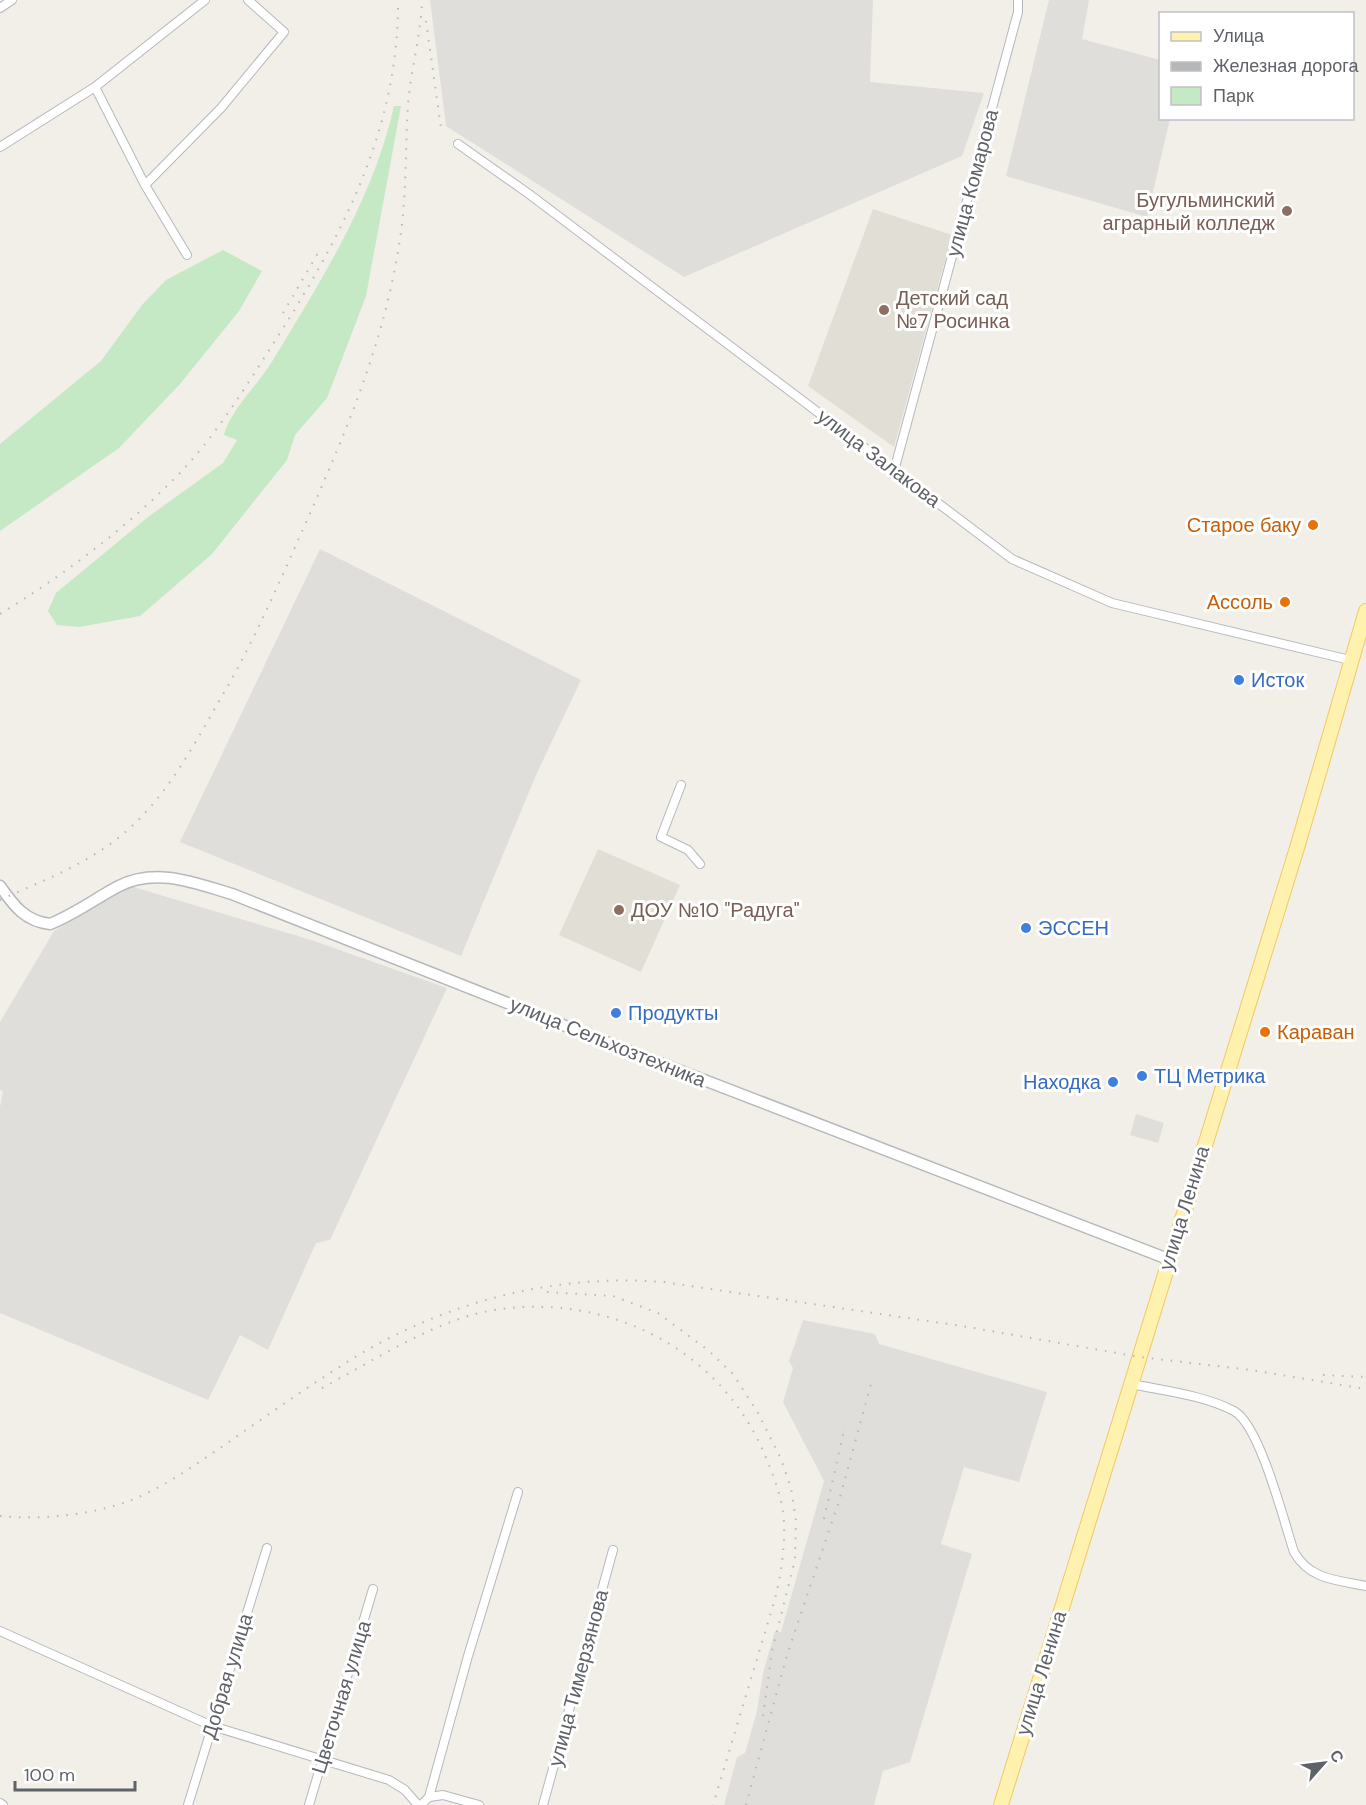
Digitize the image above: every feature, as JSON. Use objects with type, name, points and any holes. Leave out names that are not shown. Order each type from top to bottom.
[{"type":"main road","name":"улица Ленина","points":[[1001,1805],[1354,661],[1366,611]]},
{"type":"street","points":[[0,8],[12,0]]},
{"type":"street","points":[[0,147],[95,87],[205,0]]},
{"type":"street","points":[[144,185],[222,108],[284,32],[249,0]]},
{"type":"street","name":"улица Комарова","points":[[894,471],[1018,12],[1018,0]]},
{"type":"street","points":[[95,87],[144,185],[187,255]]},
{"type":"street","name":"улица Залакова","points":[[458,144],[529,194],[1012,559],[1112,603],[1354,661]]},
{"type":"street","points":[[681,784],[661,837],[688,850],[700,864]]},
{"type":"street","name":"улица Сельхозтехника","points":[[0,886],[21,914],[38,922],[50,924],[137,879],[159,876],[182,879],[232,894],[627,1051],[1168,1259]]},
{"type":"street","points":[[1132,1384],[1209,1401],[1236,1412],[1247,1422],[1257,1441],[1294,1552],[1302,1566],[1316,1574],[1366,1586]]},
{"type":"street","points":[[0,1631],[212,1726],[389,1780],[405,1790],[420,1805],[429,1797],[468,1656],[518,1492]]},
{"type":"street","name":"Добрая улица","points":[[188,1805],[267,1548]]},
{"type":"street","name":"улица Тимерзянова","points":[[543,1805],[613,1550]]},
{"type":"street","name":"Цветочная улица","points":[[309,1805],[373,1589]]},
{"type":"street","points":[[429,1797],[443,1795],[479,1805]]},
{"type":"shaded area","points":[[430,0],[873,0],[870,82],[984,93],[962,156],[684,277],[446,126]]},
{"type":"shaded area","points":[[1049,0],[1089,0],[1082,39],[1159,60],[1159,120],[1170,120],[1147,217],[1006,176]]},
{"type":"shaded area","name":"Детский сад №7 Росинка","points":[[873,209],[952,235],[894,447],[808,386]]},
{"type":"shaded area","points":[[320,549],[581,680],[536,775],[461,956],[180,842]]},
{"type":"shaded area","name":"ДОУ №10 \"Радуга\"","points":[[598,849],[680,885],[641,972],[559,935]]},
{"type":"shaded area","points":[[130,886],[311,940],[447,988],[330,1240],[316,1243],[268,1350],[240,1335],[208,1400],[0,1313],[0,1107],[3,1091],[0,1090],[0,1022],[54,931]]},
{"type":"shaded area","points":[[1136,1114],[1164,1123],[1158,1143],[1130,1135]]},
{"type":"shaded area","points":[[803,1320],[875,1334],[879,1344],[1047,1392],[1019,1482],[964,1467],[941,1544],[972,1554],[910,1762],[883,1771],[874,1805],[724,1805],[737,1757],[745,1753],[775,1631],[781,1632],[824,1481],[783,1402],[793,1368],[789,1361]]},
{"type":"green space","points":[[394,106],[401,106],[366,296],[327,398],[295,435],[287,460],[212,554],[140,616],[79,627],[57,625],[48,611],[56,593],[148,517],[223,463],[237,440],[224,435],[228,425],[273,360],[327,269],[360,206],[385,140]]},
{"type":"green space","points":[[223,250],[262,271],[239,311],[180,384],[119,448],[0,531],[0,444],[101,361],[142,305],[166,280]]},
{"type":"railway","points":[[0,614],[93,550],[158,495],[202,447],[246,386],[317,272],[359,186],[388,97],[396,49],[398,0]]},
{"type":"railway","points":[[0,900],[86,860],[117,839],[147,811],[174,777],[197,740],[240,664],[270,602],[350,418],[384,316],[402,228],[408,104],[422,0]]},
{"type":"railway","points":[[426,21],[441,128]]},
{"type":"railway","points":[[283,313],[318,253]]},
{"type":"railway","points":[[0,1516],[68,1515],[102,1509],[134,1499],[178,1476],[312,1385],[380,1343],[457,1309],[538,1288],[579,1283],[621,1280],[663,1282],[962,1326],[1140,1357],[1251,1370],[1366,1389]]},
{"type":"railway","points":[[547,1292],[613,1296],[658,1313],[709,1351],[733,1374],[758,1413],[781,1459],[791,1488],[796,1521],[795,1560],[772,1651],[763,1716]]},
{"type":"railway","points":[[322,1388],[409,1341],[455,1320],[501,1309],[542,1307],[582,1311],[621,1321],[657,1337],[690,1358],[719,1385],[744,1416],[764,1453],[780,1496],[784,1532],[782,1561],[775,1599],[713,1805]]},
{"type":"railway","points":[[1323,1375],[1366,1377]]},
{"type":"railway","points":[[746,1805],[787,1655],[839,1501],[871,1384]]},
{"type":"railway","points":[[824,1519],[845,1426]]},
{"type":"place","name":"Бугульминский аграрный колледж","points":[[1287,211]]},
{"type":"place","name":"Детский сад №7 Росинка","points":[[884,310]]},
{"type":"place","name":"Старое баку","points":[[1313,525]]},
{"type":"place","name":"Ассоль","points":[[1285,602]]},
{"type":"place","name":"Исток","points":[[1239,680]]},
{"type":"place","name":"ДОУ №10 \"Радуга\"","points":[[619,910]]},
{"type":"place","name":"ЭССЕН","points":[[1026,928]]},
{"type":"place","name":"Продукты","points":[[616,1013]]},
{"type":"place","name":"Караван","points":[[1265,1032]]},
{"type":"place","name":"ТЦ Метрика","points":[[1142,1076]]},
{"type":"place","name":"Находка","points":[[1113,1082]]}]
